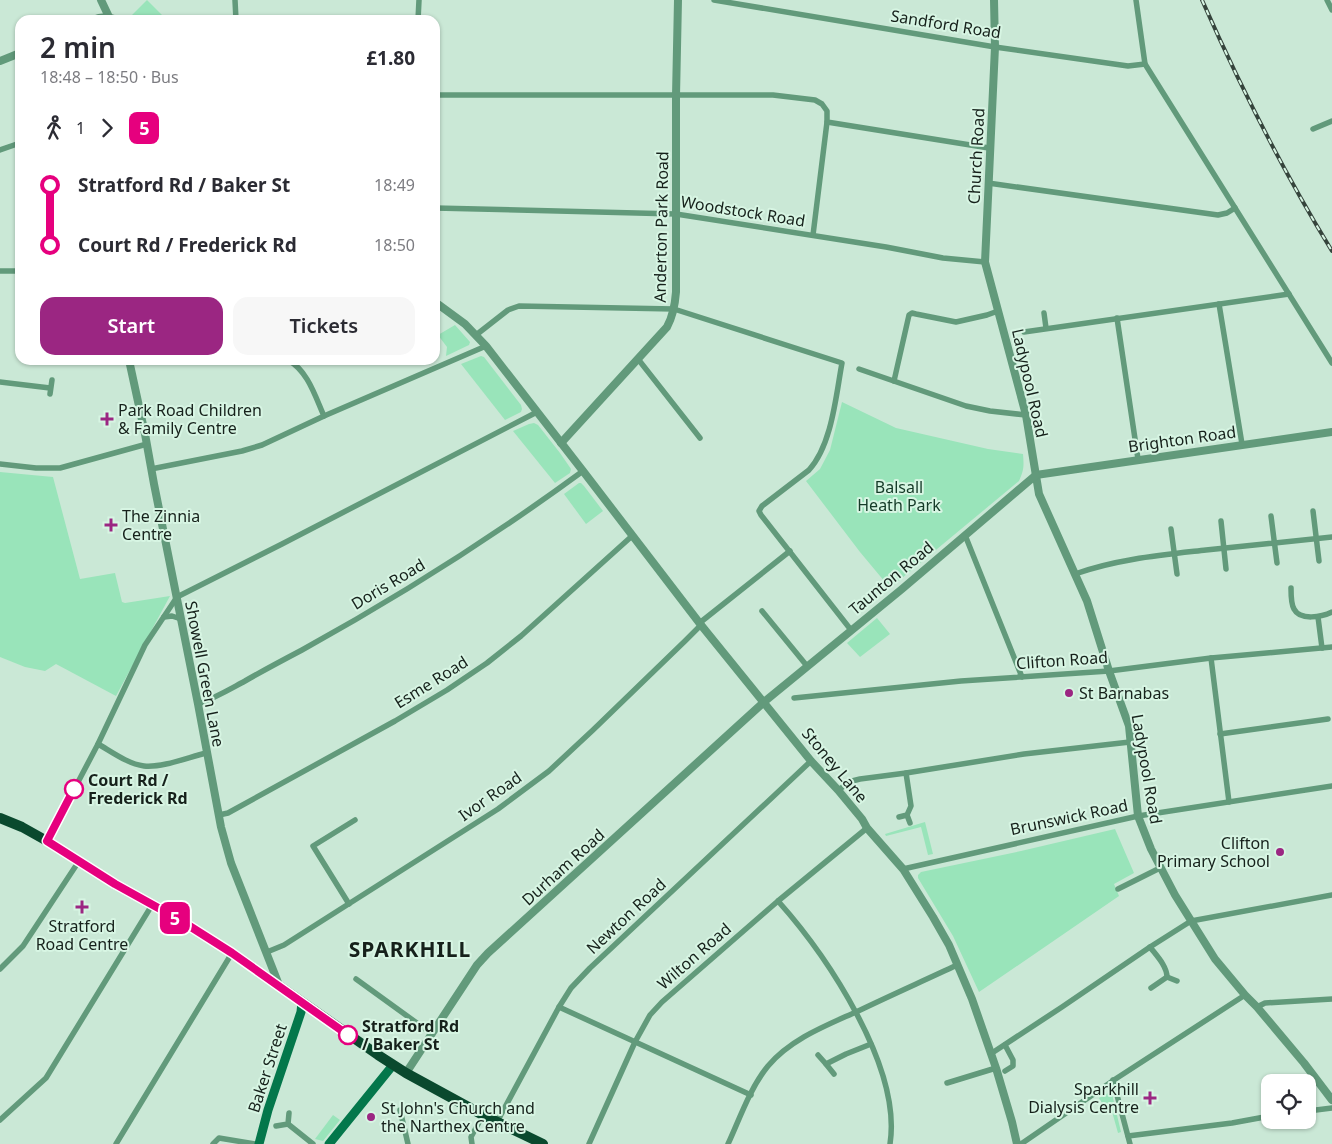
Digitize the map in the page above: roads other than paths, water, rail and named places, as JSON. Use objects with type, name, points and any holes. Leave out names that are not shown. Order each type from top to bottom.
[{"type":"highway","points":[[0,818],[22,827],[47,841],[180,920],[232,953],[406,1073],[482,1116],[543,1144]]},
{"type":"main road","name":"Baker Street","points":[[259,1144],[268,1110],[301,1012],[302,1002]]},
{"type":"main road","points":[[330,1143],[393,1065]]},
{"type":"street","points":[[101,0],[107,15]]},
{"type":"street","points":[[235,0],[236,15]]},
{"type":"street","points":[[418,15],[419,0]]},
{"type":"street","name":"Anderton Park Road","points":[[561,443],[667,327],[672,318],[676,292],[678,0]]},
{"type":"street","name":"Sandford Road","points":[[714,0],[995,47],[1128,66],[1145,64]]},
{"type":"street","name":"Church Road","points":[[994,0],[995,47],[985,262],[998,311]]},
{"type":"street","points":[[1136,0],[1145,64],[1332,363]]},
{"type":"street","points":[[1327,0],[1332,9]]},
{"type":"street","points":[[0,61],[15,55]]},
{"type":"street","points":[[440,95],[773,95],[819,102],[825,107],[828,116],[813,235]]},
{"type":"street","points":[[1313,130],[1332,121]]},
{"type":"street","points":[[827,122],[990,148]]},
{"type":"street","points":[[0,150],[15,145]]},
{"type":"street","points":[[988,183],[1218,215],[1228,213],[1234,208]]},
{"type":"street","name":"Woodstock Road","points":[[440,208],[676,214],[813,235],[943,258],[985,262]]},
{"type":"street","points":[[0,271],[15,271]]},
{"type":"street","points":[[1024,332],[1288,294]]},
{"type":"street","points":[[1219,304],[1242,444]]},
{"type":"street","name":"Stoney Lane","points":[[440,306],[464,324],[486,346],[701,625],[811,761],[838,790],[867,828],[903,869],[949,945],[972,999],[992,1053],[1017,1144]]},
{"type":"street","points":[[476,335],[508,310],[519,306],[674,309],[842,363],[828,432],[819,456],[809,470],[765,503],[759,511],[851,630]]},
{"type":"street","points":[[894,381],[908,315],[916,314],[956,322],[998,311]]},
{"type":"street","name":"Ladypool Road","points":[[998,311],[1026,415],[1039,494],[1086,601],[1129,726],[1138,816],[1151,849],[1160,868],[1215,959],[1304,1063],[1332,1100]]},
{"type":"street","points":[[1044,313],[1046,328]]},
{"type":"street","points":[[1117,318],[1138,460]]},
{"type":"street","points":[[151,469],[242,451],[262,445],[486,346]]},
{"type":"street","points":[[638,359],[700,438]]},
{"type":"street","name":"Showell Green Lane","points":[[130,365],[221,827],[231,863],[279,985]]},
{"type":"street","points":[[294,365],[301,370],[308,381],[324,416]]},
{"type":"street","points":[[858,369],[966,406],[1026,415]]},
{"type":"street","points":[[0,382],[50,391],[52,380]]},
{"type":"street","points":[[47,841],[98,744],[146,645],[177,597],[537,412]]},
{"type":"street","name":"Brighton Road","points":[[1036,475],[1332,432]]},
{"type":"street","points":[[0,464],[60,468],[147,444]]},
{"type":"street","name":"Doris Road","points":[[198,704],[212,699],[290,657],[410,588],[583,471]]},
{"type":"street","name":"Taunton Road","points":[[764,702],[1036,475]]},
{"type":"street","points":[[1313,511],[1319,561]]},
{"type":"street","points":[[1271,516],[1277,563]]},
{"type":"street","points":[[1221,521],[1226,569]]},
{"type":"street","points":[[1171,529],[1178,574]]},
{"type":"street","points":[[966,534],[988,595],[1022,677]]},
{"type":"street","name":"Esme Road","points":[[219,815],[228,813],[395,721],[487,663],[521,636],[632,536]]},
{"type":"street","points":[[1075,574],[1116,563],[1175,554],[1332,537]]},
{"type":"street","name":"Ivor Road","points":[[267,952],[284,945],[498,809],[549,771],[701,625],[702,621],[790,551]]},
{"type":"street","points":[[1291,588],[1294,609],[1298,613],[1318,617],[1332,612]]},
{"type":"street","points":[[762,610],[808,666]]},
{"type":"street","points":[[164,617],[172,616],[181,619]]},
{"type":"street","points":[[1318,617],[1322,648]]},
{"type":"street","name":"Clifton Road","points":[[794,698],[934,684],[1109,671],[1211,658],[1332,647]]},
{"type":"street","points":[[1211,658],[1229,802]]},
{"type":"street","name":"Durham Road","points":[[406,1073],[477,966],[488,953],[764,702]]},
{"type":"street","points":[[1220,734],[1328,719]]},
{"type":"street","points":[[838,790],[852,781],[1024,754],[1130,742]]},
{"type":"street","points":[[98,744],[129,761],[144,766],[163,764],[206,752]]},
{"type":"street","name":"Newton Road","points":[[497,1122],[571,988],[811,761]]},
{"type":"street","points":[[906,773],[911,806],[907,815],[910,823]]},
{"type":"street","name":"Brunswick Road","points":[[903,869],[1138,816],[1332,786]]},
{"type":"street","points":[[900,817],[907,815]]},
{"type":"street","points":[[349,904],[313,846],[355,820]]},
{"type":"street","name":"Wilton Road","points":[[589,1144],[635,1042],[650,1015],[662,1002],[778,901],[867,828]]},
{"type":"street","points":[[0,969],[23,946],[78,861]]},
{"type":"street","points":[[1118,890],[1160,868]]},
{"type":"street","points":[[992,1053],[1150,946],[1191,921],[1332,895]]},
{"type":"street","points":[[778,901],[807,935],[836,977],[856,1012],[871,1044],[879,1063],[887,1096],[892,1133],[890,1144]]},
{"type":"street","points":[[0,1120],[46,1078],[152,905]]},
{"type":"street","points":[[1150,946],[1164,965],[1168,973],[1167,977]]},
{"type":"street","points":[[116,1144],[232,953]]},
{"type":"street","points":[[728,1144],[750,1095],[763,1073],[769,1064],[790,1046],[804,1036],[957,965]]},
{"type":"street","points":[[1167,977],[1177,981]]},
{"type":"street","points":[[1151,988],[1167,977]]},
{"type":"street","points":[[356,979],[432,1034]]},
{"type":"street","points":[[1021,1144],[1114,1080],[1245,995]]},
{"type":"street","points":[[1257,1007],[1264,1002],[1332,1000]]},
{"type":"street","points":[[559,1007],[750,1095]]},
{"type":"street","points":[[826,1064],[871,1044]]},
{"type":"street","points":[[1005,1045],[1013,1060],[1013,1066],[1005,1071]]},
{"type":"street","points":[[818,1055],[834,1074]]},
{"type":"street","points":[[947,1083],[996,1068]]},
{"type":"street","points":[[1114,1080],[1130,1144]]},
{"type":"street","points":[[1316,1110],[1332,1108]]},
{"type":"street","points":[[400,1110],[408,1144]]},
{"type":"street","points":[[288,1124],[289,1114]]},
{"type":"street","points":[[472,1144],[471,1136],[482,1116]]},
{"type":"street","points":[[1128,1136],[1261,1117]]},
{"type":"street","points":[[276,1126],[288,1124],[313,1144]]},
{"type":"street","points":[[213,1144],[219,1138],[255,1144]]},
{"type":"railway","points":[[1202,0],[1263,128],[1296,190],[1332,251]]},
{"type":"place","name":"Park Road Children & Family Centre","points":[[107,419]]},
{"type":"place","name":"The Zinnia Centre","points":[[111,525]]},
{"type":"place","name":"St Barnabas","points":[[1069,693]]},
{"type":"place","name":"Court Rd / Frederick Rd","points":[[74,789]]},
{"type":"place","name":"Clifton Primary School","points":[[1280,852]]},
{"type":"place","name":"Stratford Road Centre","points":[[82,907]]},
{"type":"place","name":"Stratford Rd / Baker St","points":[[348,1035]]},
{"type":"place","name":"Sparkhill Dialysis Centre","points":[[1150,1098]]},
{"type":"place","name":"St John's Church and the Narthex Centre","points":[[371,1117]]},
{"type":"district","name":"SPARKHILL","points":[[410,949]]},
{"type":"park label","name":"Balsall Heath Park","points":[[899,496]]}]
